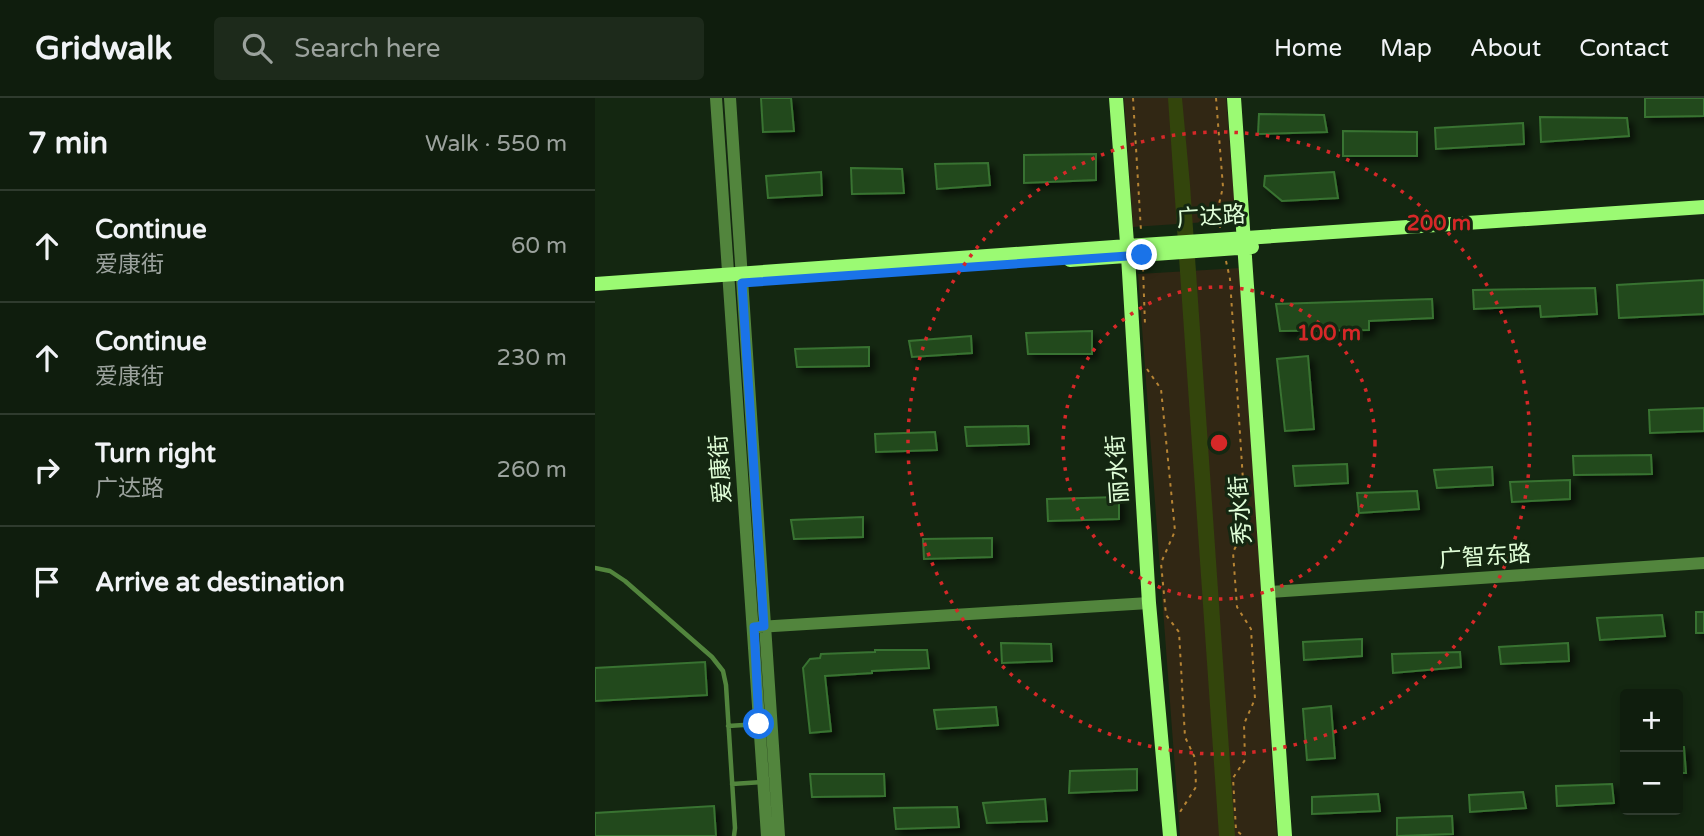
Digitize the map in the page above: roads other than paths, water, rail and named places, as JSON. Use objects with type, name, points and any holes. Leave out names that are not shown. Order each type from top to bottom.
[{"type":"main road","name":"丽水街","points":[[1116,98],[1135,250],[1149,603],[1170,832]]},
{"type":"main road","name":"秀水街","points":[[1234,98],[1285,836]]},
{"type":"main road","name":"广达路","points":[[1244,243],[1704,207]]},
{"type":"main road","name":"广达路","points":[[595,293],[735,279],[1222,244],[1704,217]]},
{"type":"main road","name":"广达路","points":[[595,284],[735,279]]},
{"type":"street","name":"爱康街","points":[[716,98],[735,279],[759,627],[779,836]]},
{"type":"street","name":"爱康街","points":[[730,98],[735,279]]},
{"type":"street","name":"广智东路","points":[[1269,592],[1704,563]]},
{"type":"street","points":[[759,627],[1149,603]]},
{"type":"street","name":"爱康街","points":[[759,627],[759,724],[767,836]]},
{"type":"lane","points":[[595,568],[610,571],[625,581],[720,666],[725,676],[734,836]]},
{"type":"lane","points":[[729,726],[759,724]]},
{"type":"lane","points":[[732,784],[763,782]]}]
